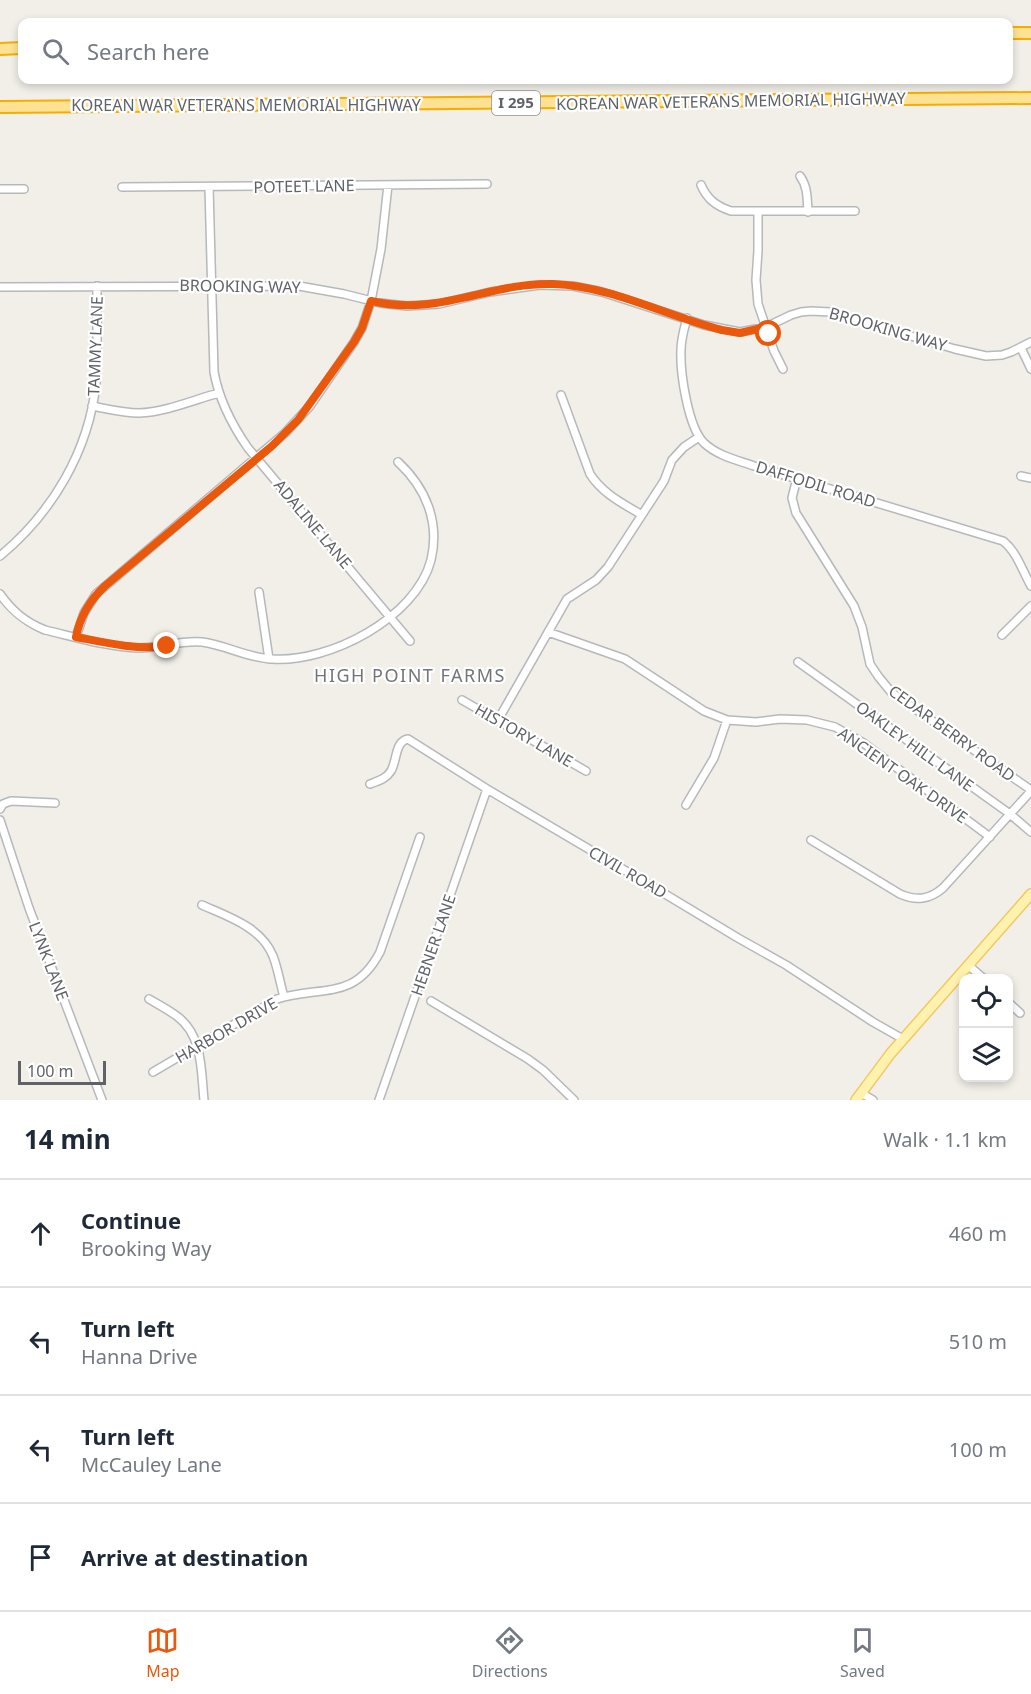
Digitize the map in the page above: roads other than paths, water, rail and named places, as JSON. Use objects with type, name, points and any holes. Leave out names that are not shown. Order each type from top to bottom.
[{"type":"highway","points":[[1013,33],[1031,33]]},
{"type":"highway","points":[[0,49],[18,48]]},
{"type":"highway","name":"KOREAN WAR VETERANS MEMORIAL HIGHWAY","points":[[0,107],[1031,98]]},
{"type":"main road","points":[[859,1096],[903,1039],[1031,894]]},
{"type":"street","points":[[800,176],[806,190],[808,212]]},
{"type":"street","name":"POTEET LANE","points":[[122,187],[487,184]]},
{"type":"street","points":[[701,185],[711,201],[731,211],[855,211]]},
{"type":"street","points":[[76,637],[84,613],[96,594],[285,433],[310,406],[362,328],[371,301],[381,249],[387,186]]},
{"type":"street","name":"ADALINE LANE","points":[[210,187],[214,372],[219,393],[248,448],[410,641]]},
{"type":"street","points":[[0,189],[24,189]]},
{"type":"street","points":[[758,211],[756,292],[760,314],[783,369]]},
{"type":"street","name":"BROOKING WAY","points":[[0,287],[299,286],[395,305],[423,305],[515,288],[553,284],[602,292],[704,325],[740,333],[766,327],[801,312],[819,310],[986,356],[1002,355],[1031,342]]},
{"type":"street","name":"TAMMY LANE","points":[[0,556],[32,526],[57,493],[78,451],[92,406],[97,373],[97,286]]},
{"type":"street","points":[[498,720],[567,599],[596,580],[608,567],[664,481],[672,460],[684,447],[699,437],[683,385],[681,353],[687,318]]},
{"type":"street","points":[[1021,348],[1031,369]]},
{"type":"street","points":[[92,406],[142,413],[219,393]]},
{"type":"street","points":[[561,395],[590,474],[604,491],[642,515]]},
{"type":"street","name":"DAFFODIL ROAD","points":[[699,437],[721,455],[1003,541],[1010,546],[1031,586]]},
{"type":"street","points":[[0,594],[14,612],[28,623],[45,630],[123,646],[153,648],[202,642],[269,659],[306,658],[332,650],[354,640],[402,607],[419,589],[430,562],[434,538],[432,515],[424,494],[398,462]]},
{"type":"street","points":[[1021,476],[1031,478]]},
{"type":"street","name":"CEDAR BERRY ROAD","points":[[796,478],[792,498],[796,513],[854,606],[862,627],[870,664],[878,676],[891,692],[1031,790]]},
{"type":"street","points":[[259,592],[269,659]]},
{"type":"street","points":[[1002,635],[1031,606]]},
{"type":"street","name":"ANCIENT OAK DRIVE","points":[[548,632],[625,659],[704,711],[727,720],[756,722],[780,719],[807,720],[835,727],[862,742],[990,837]]},
{"type":"street","name":"OAKLEY HILL LANE","points":[[798,662],[1010,814],[1031,832]]},
{"type":"street","name":"HISTORY LANE","points":[[462,700],[586,771]]},
{"type":"street","points":[[686,805],[714,758],[727,720]]},
{"type":"street","name":"CIVIL ROAD","points":[[370,784],[389,774],[401,742],[408,739],[487,789],[738,938],[786,964],[873,1022],[903,1039]]},
{"type":"street","name":"HEBNER LANE","points":[[379,1100],[487,789]]},
{"type":"street","points":[[811,840],[900,894],[915,899],[929,898],[936,894],[990,837],[1031,790]]},
{"type":"street","points":[[0,808],[11,801],[55,803]]},
{"type":"street","name":"LYNK LANE","points":[[0,820],[39,937],[102,1100]]},
{"type":"street","name":"HARBOR DRIVE","points":[[153,1072],[269,1003],[284,997],[325,992],[346,986],[364,975],[380,952],[420,837]]},
{"type":"street","points":[[202,905],[247,926],[261,938],[272,954],[284,997]]},
{"type":"street","points":[[968,965],[978,974]]},
{"type":"street","points":[[149,999],[183,1022],[193,1035],[197,1046],[204,1100]]},
{"type":"street","points":[[431,1001],[528,1059],[574,1100]]},
{"type":"street","points":[[1013,1007],[1020,1013]]},
{"type":"street","points":[[859,1096],[873,1100]]},
{"type":"district","name":"HIGH POINT FARMS","points":[[410,676]]}]
